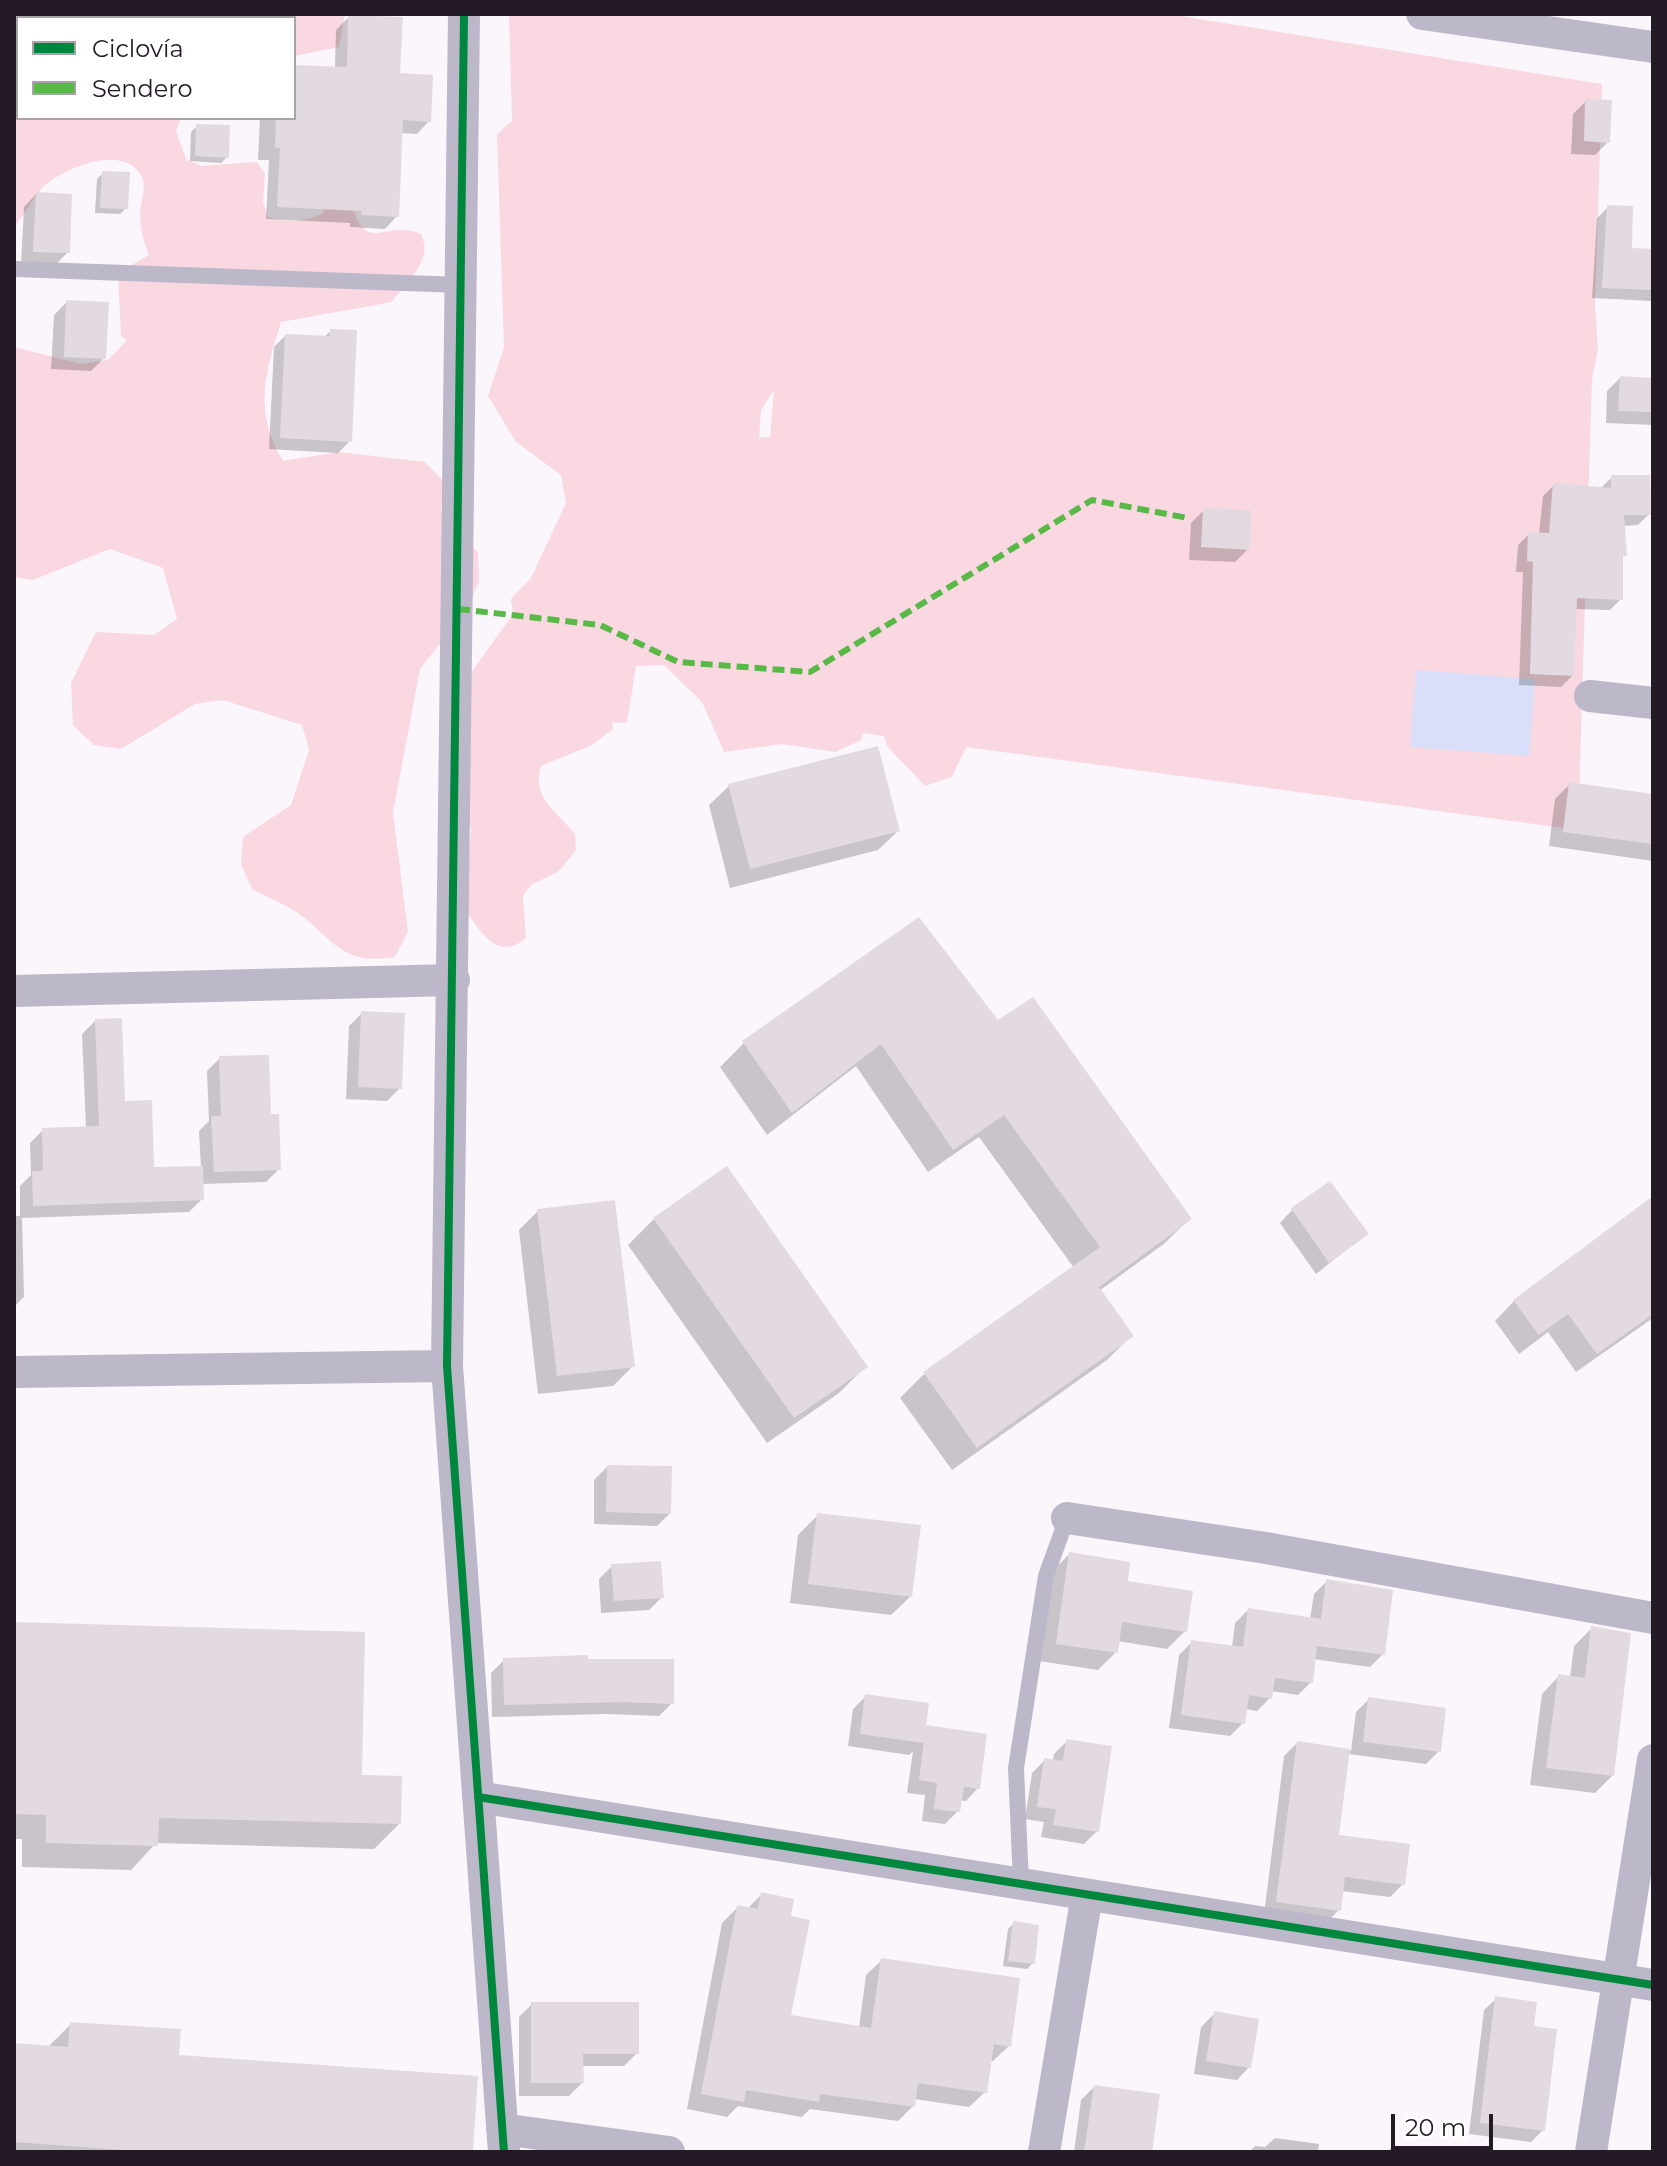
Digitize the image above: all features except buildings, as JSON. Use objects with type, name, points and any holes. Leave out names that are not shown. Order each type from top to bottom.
[{"type":"street","points":[[464,14],[447,1366],[503,2140],[669,2152]]},
{"type":"street","points":[[1422,14],[1653,47]]},
{"type":"street","points":[[1590,696],[1653,703]]},
{"type":"street","points":[[14,991],[454,980]]},
{"type":"street","points":[[14,1372],[447,1366]]},
{"type":"street","points":[[1067,1518],[1266,1548],[1653,1618]]},
{"type":"street","points":[[1591,2152],[1653,1760]]},
{"type":"street","points":[[478,1797],[1653,1985]]},
{"type":"street","points":[[1044,2152],[1087,1895]]},
{"type":"lane","points":[[14,269],[461,285]]},
{"type":"lane","points":[[1021,1884],[1016,1768],[1046,1576],[1067,1518]]},
{"type":"shaded area","points":[[14,14],[88,14],[16,16],[16,120],[180,120],[176,131],[186,159],[201,166],[257,162],[265,174],[263,203],[268,217],[289,221],[309,219],[323,213],[325,199],[348,194],[355,214],[368,232],[407,230],[421,234],[424,253],[421,262],[392,302],[281,322],[270,358],[265,392],[268,426],[283,461],[339,452],[425,462],[444,482],[441,509],[478,553],[479,582],[467,609],[420,669],[393,813],[408,932],[395,957],[364,958],[343,950],[296,912],[252,889],[241,864],[243,837],[291,805],[309,750],[302,725],[223,700],[195,704],[121,749],[94,745],[73,725],[71,683],[96,632],[154,635],[177,619],[163,568],[110,549],[33,580],[14,577],[14,347],[81,364],[108,360],[127,340],[121,336],[118,273],[149,255],[140,219],[144,186],[142,177],[122,161],[108,160],[79,166],[43,187],[14,226]]},
{"type":"shaded area","points":[[345,14],[339,47],[296,56],[296,16],[211,16]]},
{"type":"shaded area","points":[[509,14],[1168,14],[1602,84],[1595,306],[1598,350],[1592,379],[1578,830],[966,747],[952,777],[925,786],[887,746],[884,736],[863,733],[861,740],[836,752],[782,744],[724,752],[702,702],[664,665],[636,666],[627,723],[612,722],[613,729],[592,745],[541,766],[539,777],[543,796],[575,834],[576,850],[559,871],[531,885],[523,896],[526,938],[506,947],[490,940],[463,906],[471,831],[468,812],[470,674],[513,614],[511,599],[531,578],[566,503],[561,475],[516,442],[488,396],[504,347],[497,134],[512,121]],"holes":[[[774,390],[770,437],[759,438],[761,410]]]},
{"type":"water","points":[[1416,670],[1535,679],[1529,756],[1410,747]]},
{"type":"marked path","points":[[458,609],[600,625],[678,662],[810,672],[1092,500],[1188,518]]},
{"type":"cycle path","points":[[464,14],[447,1366],[504,2152]]},
{"type":"cycle path","points":[[478,1797],[1653,1985]]}]
